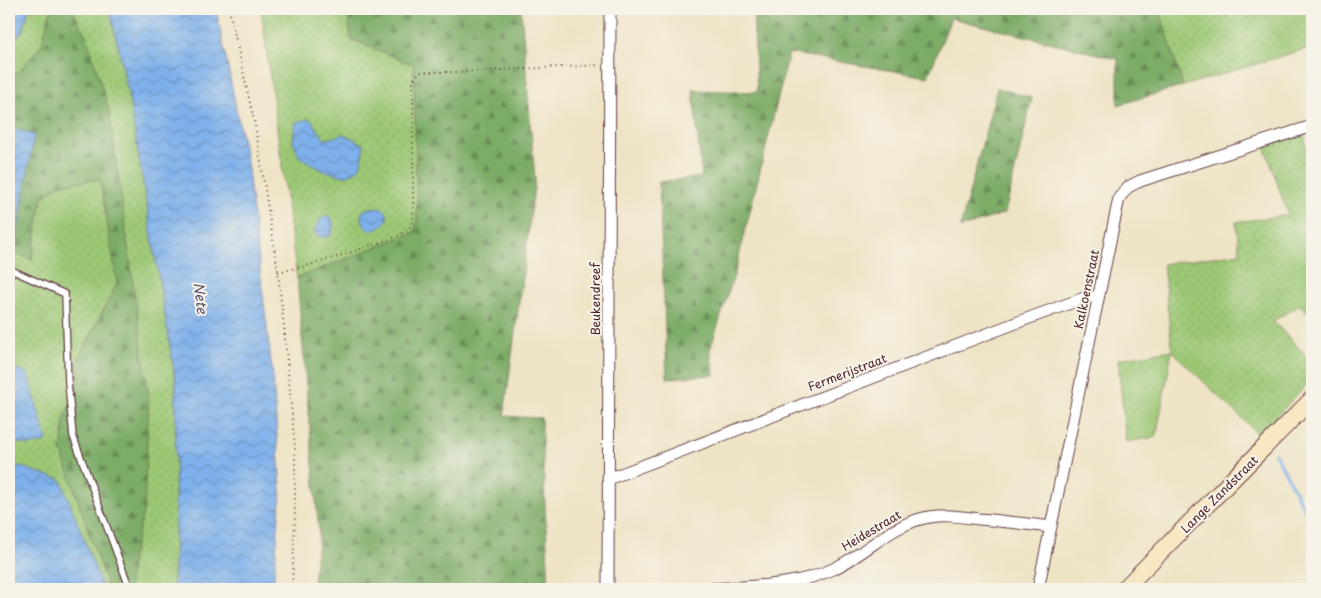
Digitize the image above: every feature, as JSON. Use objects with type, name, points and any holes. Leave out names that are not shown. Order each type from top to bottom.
[{"type":"street","name":"Beukendreef","points":[[608,589],[610,9]]},
{"type":"street","name":"Kalkoenstraat","points":[[1038,589],[1117,205],[1124,192],[1128,187],[1140,181],[1312,126]]},
{"type":"street","name":"Fermerijstraat","points":[[608,479],[1087,296],[1098,296]]},
{"type":"street","name":"Lange Zandstraat","points":[[1124,589],[1312,399]]},
{"type":"street","name":"Heidestraat","points":[[709,589],[777,584],[815,576],[854,558],[903,525],[929,517],[953,516],[1050,527]]},
{"type":"lane","points":[[9,269],[65,294],[68,383],[73,436],[130,589]]},
{"type":"path","points":[[229,9],[255,125],[278,272],[295,448],[292,589]]},
{"type":"path","points":[[278,272],[306,266],[399,236],[411,226],[413,219],[413,80],[419,72],[462,72],[610,64]]},
{"type":"green space","points":[[29,9],[110,9],[128,91],[176,382],[173,589],[9,589],[9,45],[22,32]]},
{"type":"green space","points":[[51,9],[72,9],[87,38],[109,110],[149,397],[144,509],[131,562],[129,589],[108,589],[61,450],[65,416],[76,393],[79,358],[117,283],[100,179],[58,185],[42,199],[32,260],[14,252],[33,135],[9,127],[9,74],[19,72],[41,46]]},
{"type":"green space","points":[[261,9],[348,9],[351,39],[414,65],[417,218],[415,232],[297,278]]},
{"type":"green space","points":[[348,9],[521,9],[535,180],[504,416],[541,418],[549,589],[312,589],[319,534],[297,278],[415,232],[417,218],[414,65],[351,39]]},
{"type":"green space","points":[[753,9],[1159,9],[1183,86],[1118,105],[1118,59],[951,18],[928,77],[789,53],[735,272],[710,350],[714,375],[667,378],[659,182],[702,177],[693,90],[757,92]]},
{"type":"green space","points":[[1159,9],[1312,9],[1312,47],[1183,86]]},
{"type":"green space","points":[[997,88],[1032,98],[1005,213],[960,228]]},
{"type":"green space","points":[[1304,132],[1312,190],[1312,318],[1300,305],[1273,321],[1312,362],[1312,379],[1259,435],[1172,351],[1156,437],[1126,442],[1118,359],[1172,350],[1163,264],[1240,253],[1236,222],[1288,215],[1264,144]]},
{"type":"water","points":[[9,9],[29,9],[22,32],[9,45]]},
{"type":"water","name":"Nete","points":[[110,9],[216,9],[247,162],[273,378],[281,491],[273,589],[173,589],[176,382],[128,91]]},
{"type":"water","points":[[310,119],[325,140],[344,134],[364,145],[360,167],[353,173],[344,176],[322,170],[299,156],[293,141],[296,122]]},
{"type":"water","points":[[9,127],[34,135],[14,252],[9,250]]},
{"type":"water","points":[[371,208],[382,208],[387,213],[387,220],[378,229],[368,230],[361,215],[363,211]]},
{"type":"water","points":[[328,215],[332,219],[333,227],[330,236],[320,237],[314,232],[320,220]]},
{"type":"water","points":[[9,365],[28,374],[47,442],[29,445],[9,441]]},
{"type":"water","points":[[9,463],[61,480],[103,589],[9,589]]},
{"type":"waterway","points":[[1275,453],[1312,524]]}]
